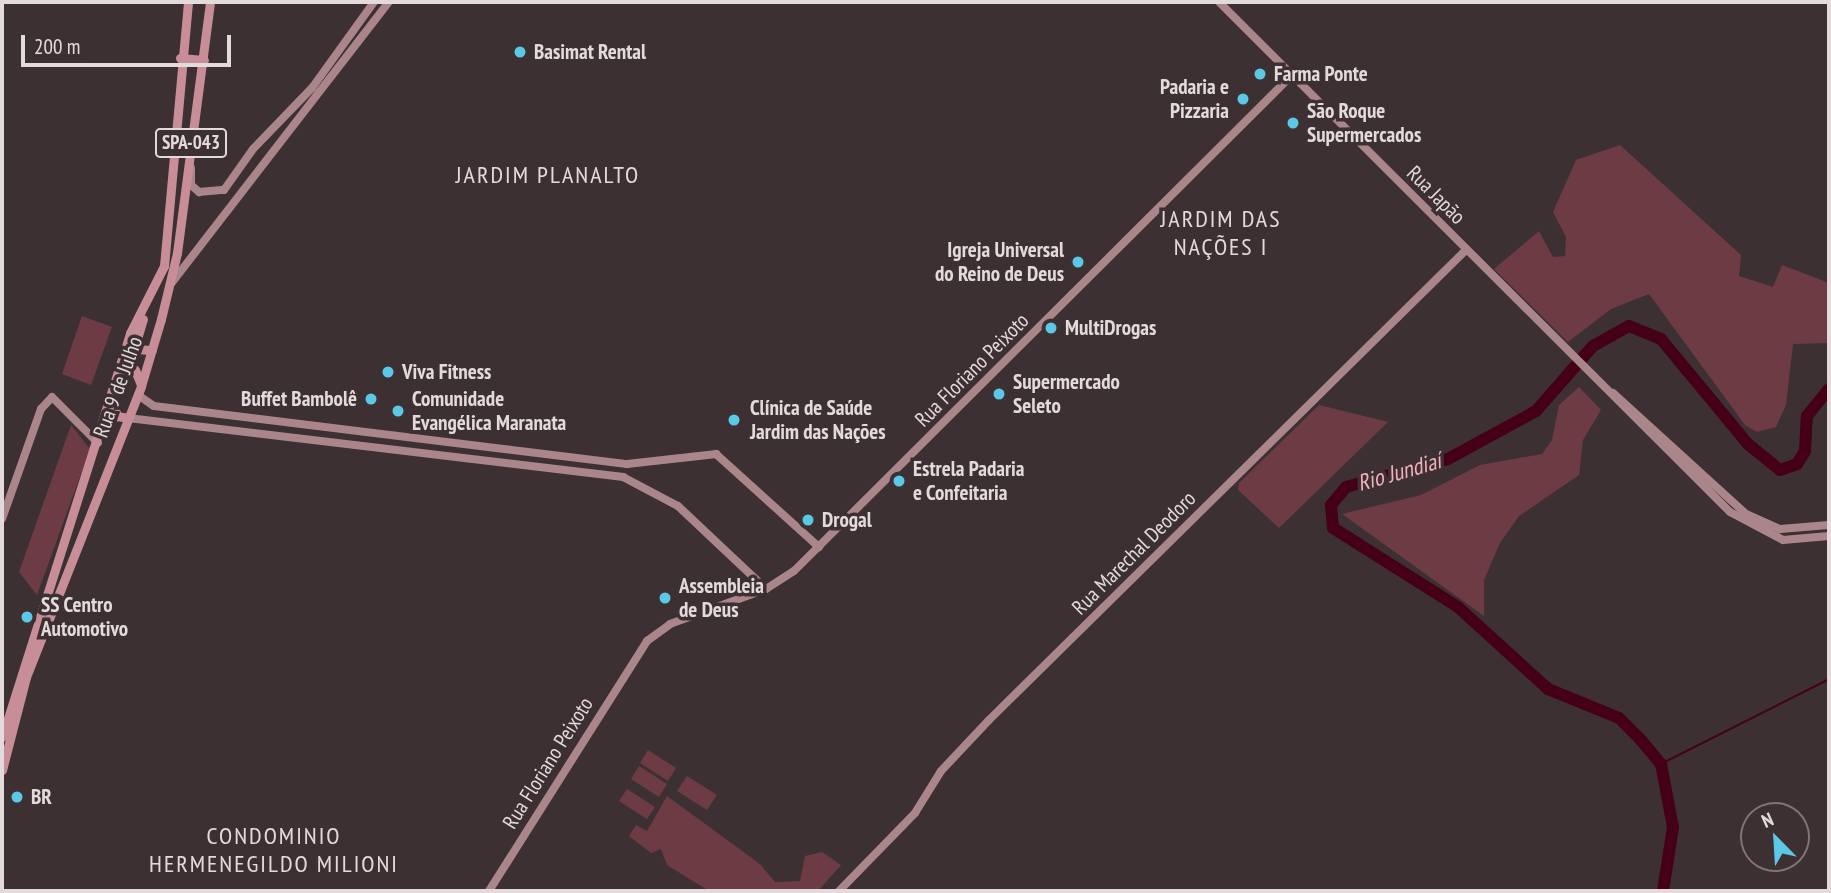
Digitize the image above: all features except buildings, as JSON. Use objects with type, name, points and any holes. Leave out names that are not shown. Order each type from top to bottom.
[{"type":"main road","name":"Rua 9 de Julho","points":[[2,737],[98,443],[130,333],[164,266],[180,118],[180,58],[188,2]]},
{"type":"main road","name":"Rua 9 de Julho","points":[[2,770],[26,677],[88,509],[140,391],[170,285],[204,60],[210,2]]},
{"type":"main road","points":[[180,58],[204,60]]},
{"type":"main road","points":[[152,350],[140,354],[134,345],[164,266]]},
{"type":"main road","points":[[117,379],[135,370],[140,391]]},
{"type":"main road","points":[[112,394],[117,416],[128,418]]},
{"type":"main road","points":[[88,509],[83,498],[90,466]]},
{"type":"street","points":[[191,139],[191,186],[204,195],[219,194],[312,88],[374,2]]},
{"type":"street","points":[[170,285],[389,2]]},
{"type":"street","name":"Rua Japão","points":[[1219,2],[1597,382],[1740,520],[1783,540],[1829,536]]},
{"type":"street","name":"Rua Floriano Peixoto","points":[[489,891],[636,655],[662,628],[766,589],[819,547],[1292,75]]},
{"type":"street","name":"Rua Marechal Deodoro","points":[[839,891],[915,813],[941,771],[989,720],[1466,250]]},
{"type":"street","name":"Rua Japão","points":[[1597,382],[1746,514],[1780,529],[1829,525]]},
{"type":"street","points":[[140,391],[154,406],[451,443],[642,465],[690,456],[729,461],[819,547]]},
{"type":"street","points":[[2,519],[41,409],[57,398],[98,443]]},
{"type":"street","points":[[128,418],[509,461],[623,477],[678,506],[766,589]]},
{"type":"street","points":[[274,433],[327,436],[330,428]]},
{"type":"street","points":[[368,445],[443,450],[451,443]]},
{"type":"street","points":[[481,458],[489,455],[486,447]]},
{"type":"street","points":[[509,461],[505,452],[514,450]]},
{"type":"shaded area","points":[[1620,145],[1741,255],[1739,276],[1773,287],[1782,265],[1829,283],[1829,343],[1793,344],[1786,405],[1776,427],[1757,432],[1745,425],[1649,294],[1611,309],[1568,342],[1494,269],[1539,231],[1553,257],[1565,256],[1566,237],[1553,212],[1576,160]]},
{"type":"shaded area","points":[[82,316],[112,327],[91,385],[62,374]]},
{"type":"shaded area","points":[[1579,387],[1601,410],[1583,440],[1579,475],[1519,516],[1500,543],[1484,580],[1484,616],[1342,514],[1421,495],[1480,465],[1542,454],[1552,440],[1559,405]]},
{"type":"shaded area","points":[[1319,405],[1388,422],[1279,528],[1238,490],[1239,483]]},
{"type":"shaded area","points":[[71,425],[90,449],[37,595],[19,572]]},
{"type":"shaded area","points":[[648,750],[676,768],[668,781],[640,763]]},
{"type":"shaded area","points":[[639,766],[667,784],[659,797],[631,779]]},
{"type":"shaded area","points":[[687,776],[717,795],[707,810],[677,791]]},
{"type":"shaded area","points":[[627,789],[655,807],[647,819],[619,801]]},
{"type":"shaded area","points":[[667,796],[760,864],[775,882],[800,881],[805,856],[822,852],[841,865],[818,891],[709,891],[667,865],[661,849],[651,853],[629,836],[636,825],[647,831]]},
{"type":"waterway","name":"Rio Jundiaí","points":[[1663,891],[1673,827],[1661,764],[1640,739],[1619,718],[1548,689],[1458,607],[1333,528],[1331,505],[1346,487],[1448,459],[1536,411],[1593,346],[1629,326],[1661,339],[1748,444],[1780,470],[1797,464],[1805,451],[1807,416],[1829,389]]},
{"type":"waterway","points":[[1661,764],[1829,679]]},
{"type":"place","name":"Basimat Rental","points":[[520,52]]},
{"type":"place","name":"Farma Ponte","points":[[1260,74]]},
{"type":"place","name":"Padaria e Pizzaria","points":[[1243,99]]},
{"type":"place","name":"São Roque Supermercados","points":[[1293,123]]},
{"type":"place","name":"Igreja Universal do Reino de Deus","points":[[1078,262]]},
{"type":"place","name":"MultiDrogas","points":[[1051,328]]},
{"type":"place","name":"Viva Fitness","points":[[388,372]]},
{"type":"place","name":"Supermercado Seleto","points":[[999,394]]},
{"type":"place","name":"Buffet Bambolê","points":[[371,399]]},
{"type":"place","name":"Comunidade Evangélica Maranata","points":[[398,411]]},
{"type":"place","name":"Clínica de Saúde Jardim das Nações","points":[[734,420]]},
{"type":"place","name":"Estrela Padaria e Confeitaria","points":[[899,481]]},
{"type":"place","name":"Drogal","points":[[808,520]]},
{"type":"place","name":"Assembleia de Deus","points":[[665,598]]},
{"type":"place","name":"SS Centro Automotivo","points":[[27,617]]},
{"type":"place","name":"BR","points":[[17,797]]},
{"type":"district","name":"JARDIM PLANALTO","points":[[548,175]]},
{"type":"district","name":"JARDIM DAS NAÇÕES I","points":[[1221,233]]},
{"type":"district","name":"CONDOMINIO HERMENEGILDO MILIONI","points":[[274,850]]}]
